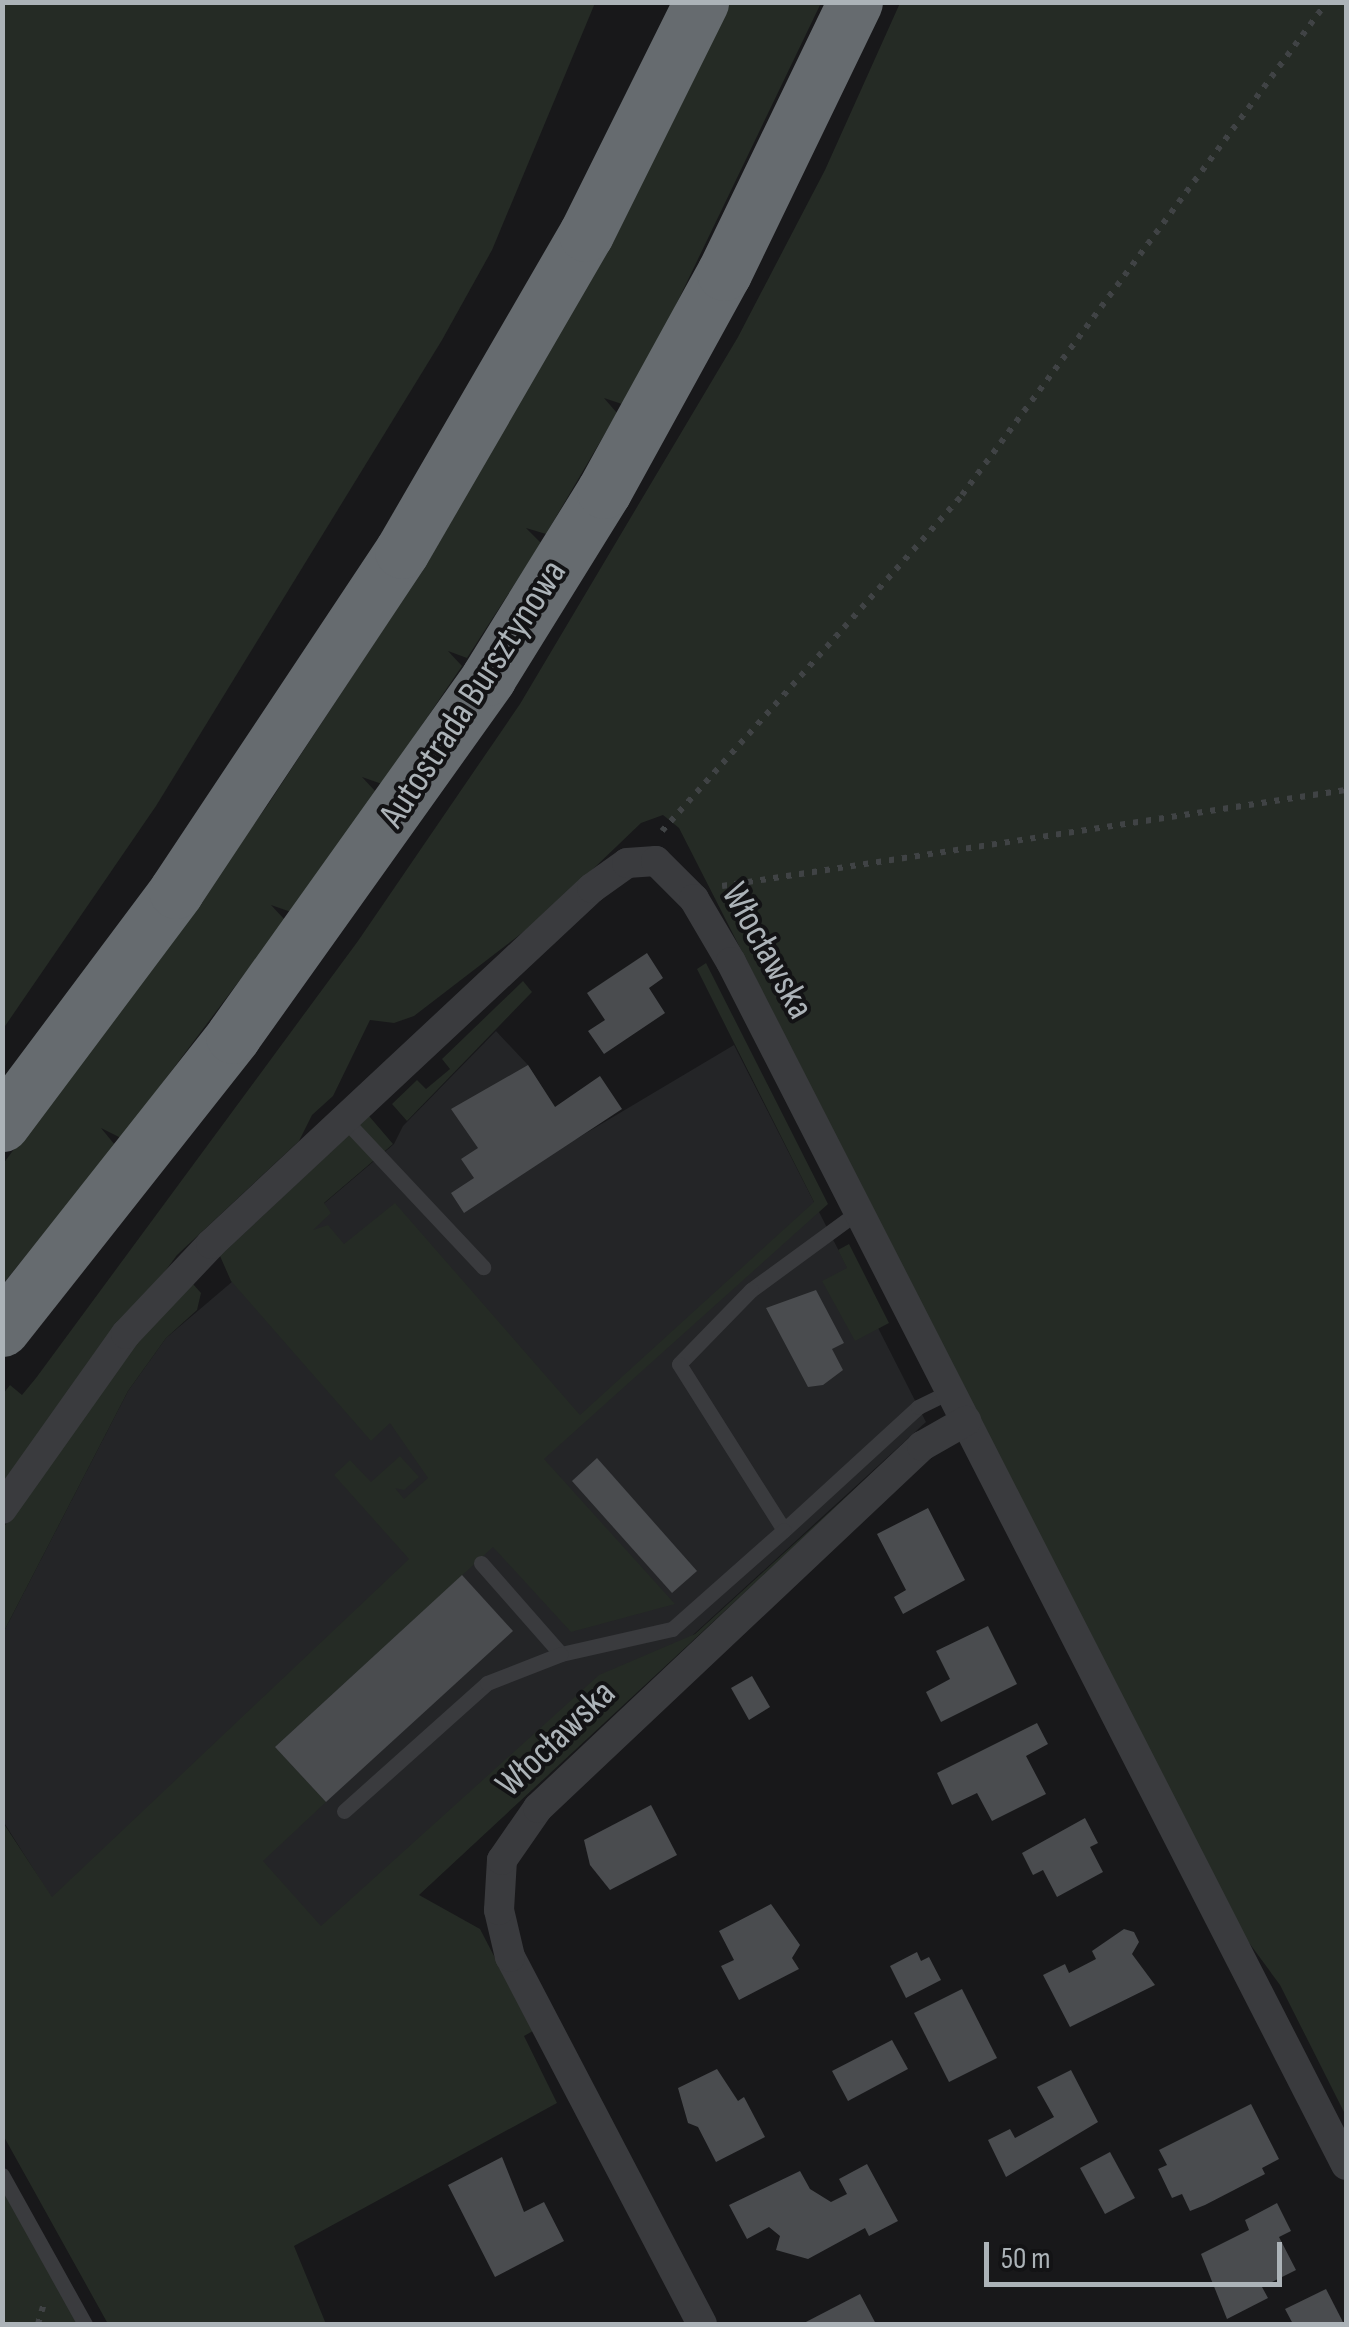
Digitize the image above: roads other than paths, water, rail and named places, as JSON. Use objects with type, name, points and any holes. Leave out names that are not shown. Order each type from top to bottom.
[{"type":"highway","points":[[2,1124],[210,842],[402,552],[578,250],[701,2]]},
{"type":"highway","name":"Autostrada Bursztynowa","points":[[2,1328],[244,1021],[488,678],[604,491],[724,272],[855,2]]},
{"type":"street","name":"Włocławska","points":[[345,1120],[592,888],[644,858],[673,873],[694,898],[859,1211],[1346,2166]]},
{"type":"street","points":[[2,1508],[126,1334],[345,1120]]},
{"type":"street","name":"Włocławska","points":[[702,2324],[510,1957],[499,1910],[502,1860],[518,1832],[566,1782],[922,1446],[966,1421]]},
{"type":"lane","points":[[345,1120],[483,1267]]},
{"type":"lane","points":[[784,1530],[680,1364],[750,1290],[859,1211]]},
{"type":"lane","points":[[344,1810],[487,1682],[561,1654],[672,1629],[918,1407],[951,1391]]},
{"type":"lane","points":[[481,1562],[561,1654]]},
{"type":"lane","points":[[2,2175],[85,2324]]}]
